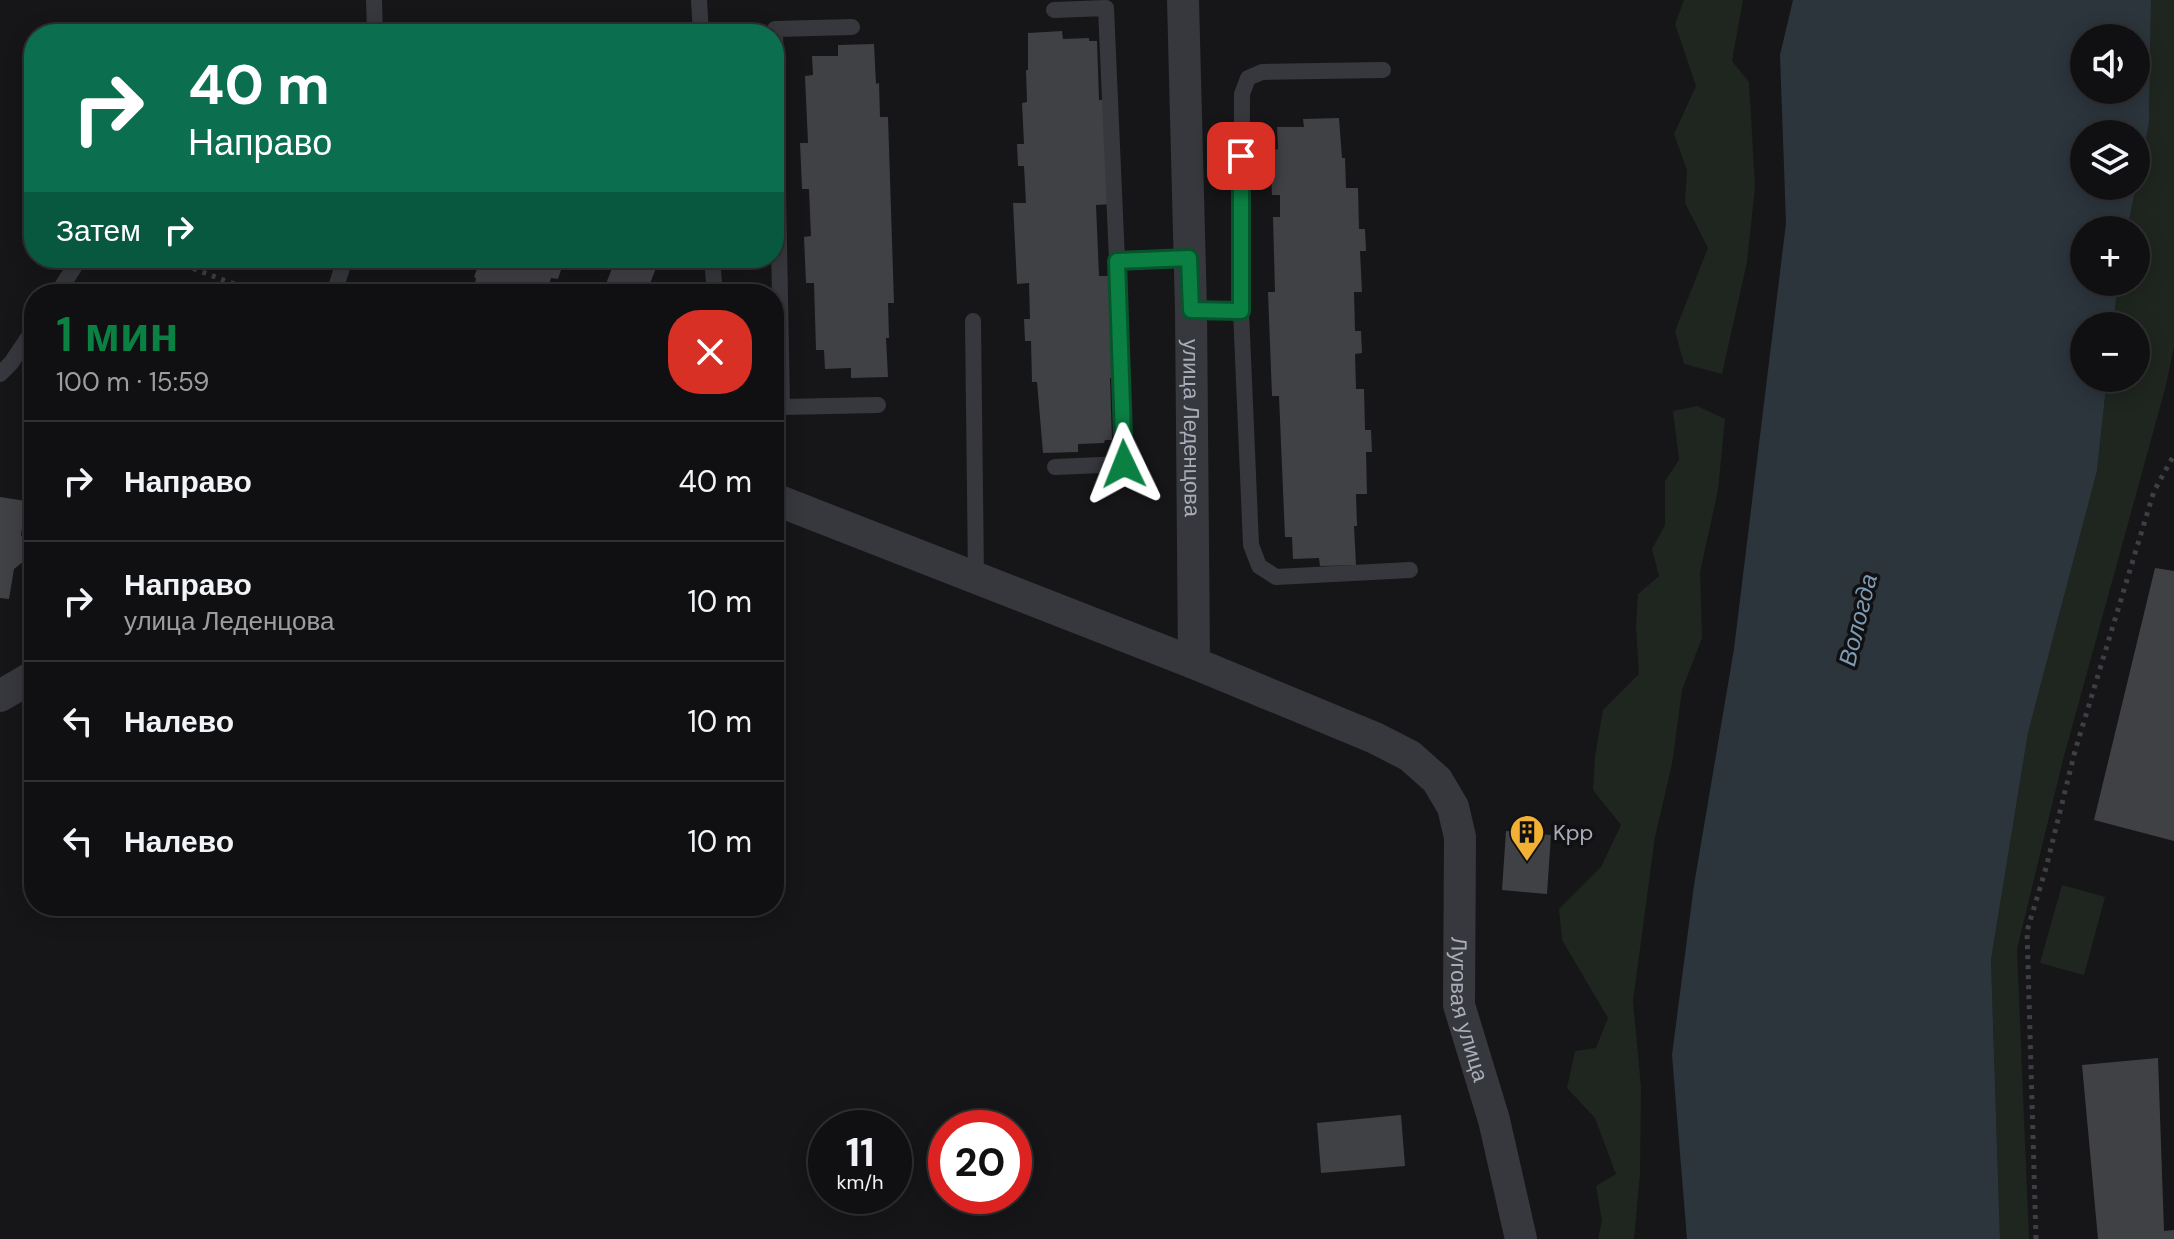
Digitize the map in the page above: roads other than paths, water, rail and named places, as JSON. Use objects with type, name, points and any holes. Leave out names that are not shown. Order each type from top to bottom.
[{"type":"street","name":"улица Леденцова","points":[[1183,0],[1191,310],[1194,663]]},
{"type":"street","points":[[784,503],[1194,663]]},
{"type":"street","name":"Луговая улица","points":[[1194,663],[1375,738],[1410,756],[1437,780],[1453,807],[1460,837],[1459,1005],[1494,1120],[1521,1239]]},
{"type":"street","points":[[0,696],[24,682]]},
{"type":"lane","points":[[374,0],[375,24]]},
{"type":"lane","points":[[699,0],[700,24]]},
{"type":"lane","points":[[1054,10],[1106,8],[1124,464],[1055,467]]},
{"type":"lane","points":[[784,29],[852,27]]},
{"type":"lane","points":[[1383,70],[1262,72],[1248,78],[1242,94],[1241,311],[1251,545],[1259,566],[1276,577],[1410,570]]},
{"type":"lane","points":[[1117,261],[1189,258]]},
{"type":"lane","points":[[1191,310],[1241,311]]},
{"type":"lane","points":[[973,321],[976,578]]},
{"type":"lane","points":[[0,374],[24,344]]},
{"type":"lane","points":[[784,407],[878,405]]},
{"type":"water","name":"Вологда","points":[[1793,0],[2151,0],[2150,62],[2150,24],[2070,24],[2070,104],[2149,104],[2149,120],[2070,120],[2070,200],[2133,200],[2130,216],[2070,216],[2070,296],[2116,296],[2115,312],[2070,312],[2070,392],[2105,392],[2097,471],[2028,733],[1991,960],[2000,1239],[1687,1239],[1672,1055],[1694,885],[1734,649],[1786,223],[1780,55]]},
{"type":"place","name":"Kpp","points":[[1527,863]]}]
